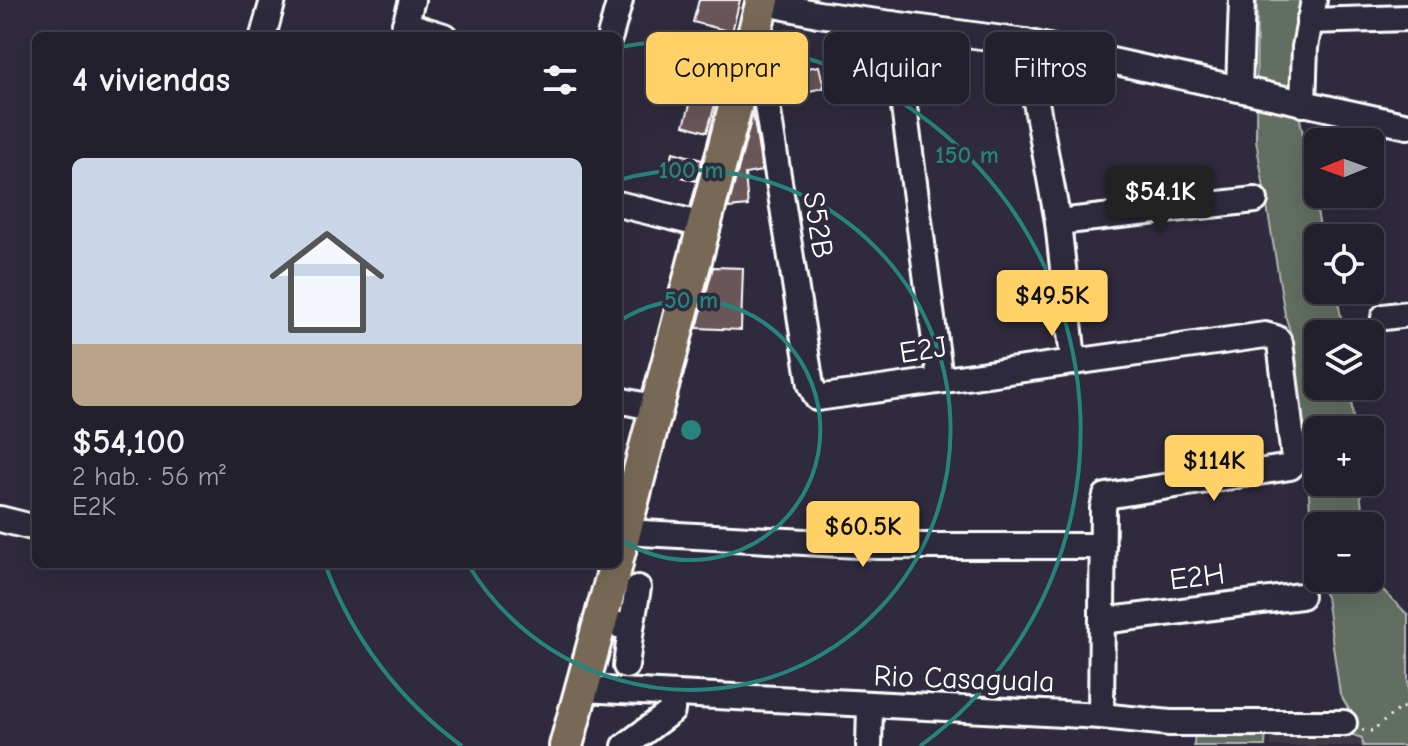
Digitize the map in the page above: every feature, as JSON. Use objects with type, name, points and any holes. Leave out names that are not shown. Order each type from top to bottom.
[{"type":"main road","points":[[754,32],[762,1]]},
{"type":"main road","points":[[622,540],[736,104]]},
{"type":"main road","points":[[566,746],[583,689],[616,624],[616,568]]},
{"type":"street","points":[[264,32],[273,0]]},
{"type":"street","points":[[404,30],[412,0]]},
{"type":"street","points":[[611,32],[620,0]]},
{"type":"street","points":[[1239,89],[1242,0]]},
{"type":"street","points":[[762,1],[985,37]]},
{"type":"street","points":[[1303,104],[1312,10],[1408,18]]},
{"type":"street","points":[[893,24],[940,379]]},
{"type":"street","points":[[1115,62],[1408,126]]},
{"type":"street","name":"S52B","points":[[767,104],[811,385],[817,398]]},
{"type":"street","points":[[1036,104],[1058,222],[1073,359]]},
{"type":"street","points":[[1058,222],[1255,200]]},
{"type":"street","points":[[622,205],[703,225]]},
{"type":"street","name":"E2J","points":[[817,398],[1073,359],[1265,335],[1276,338],[1280,343],[1293,464],[1286,469],[1106,496],[1103,546]]},
{"type":"street","points":[[622,401],[656,408]]},
{"type":"street","points":[[0,519],[32,527]]},
{"type":"street","points":[[622,544],[1103,546],[1101,716]]},
{"type":"street","points":[[626,666],[616,624],[638,588]]},
{"type":"street","name":"E2H","points":[[1102,621],[1301,596]]},
{"type":"street","name":"Rio Casaguala","points":[[583,689],[870,707],[1101,716],[1170,735],[1344,723]]},
{"type":"street","points":[[625,746],[672,711],[673,696]]},
{"type":"street","points":[[869,746],[870,707]]},
{"type":"path","points":[[1344,723],[1372,731],[1400,708],[1408,707]]},
{"type":"shaded area","points":[[1271,735],[1362,738],[1363,746],[1271,746]]},
{"type":"green space","points":[[1257,0],[1301,0],[1291,70],[1304,140],[1304,208],[1316,208],[1319,224],[1304,224],[1304,304],[1339,304],[1341,320],[1304,320],[1304,400],[1351,400],[1353,416],[1304,416],[1304,429],[1295,347],[1285,315],[1256,140]]},
{"type":"green space","points":[[1309,496],[1361,496],[1362,512],[1310,512]]},
{"type":"green space","points":[[1384,591],[1408,615],[1408,746],[1363,746],[1362,738],[1347,733],[1350,711],[1340,694],[1323,592]]},
{"type":"green space","points":[[1195,725],[1266,730],[1265,746],[1194,746]]},
{"type":"building","points":[[699,0],[740,0],[732,32],[693,22]]},
{"type":"building","points":[[819,66],[824,88],[808,91],[808,68]]},
{"type":"building","points":[[690,104],[715,104],[707,132],[684,125]]},
{"type":"building","points":[[753,113],[762,171],[745,174],[748,206],[728,208]]},
{"type":"building","points":[[673,152],[702,160],[696,181],[667,173]]},
{"type":"building","points":[[713,267],[743,268],[741,330],[697,328]]}]
